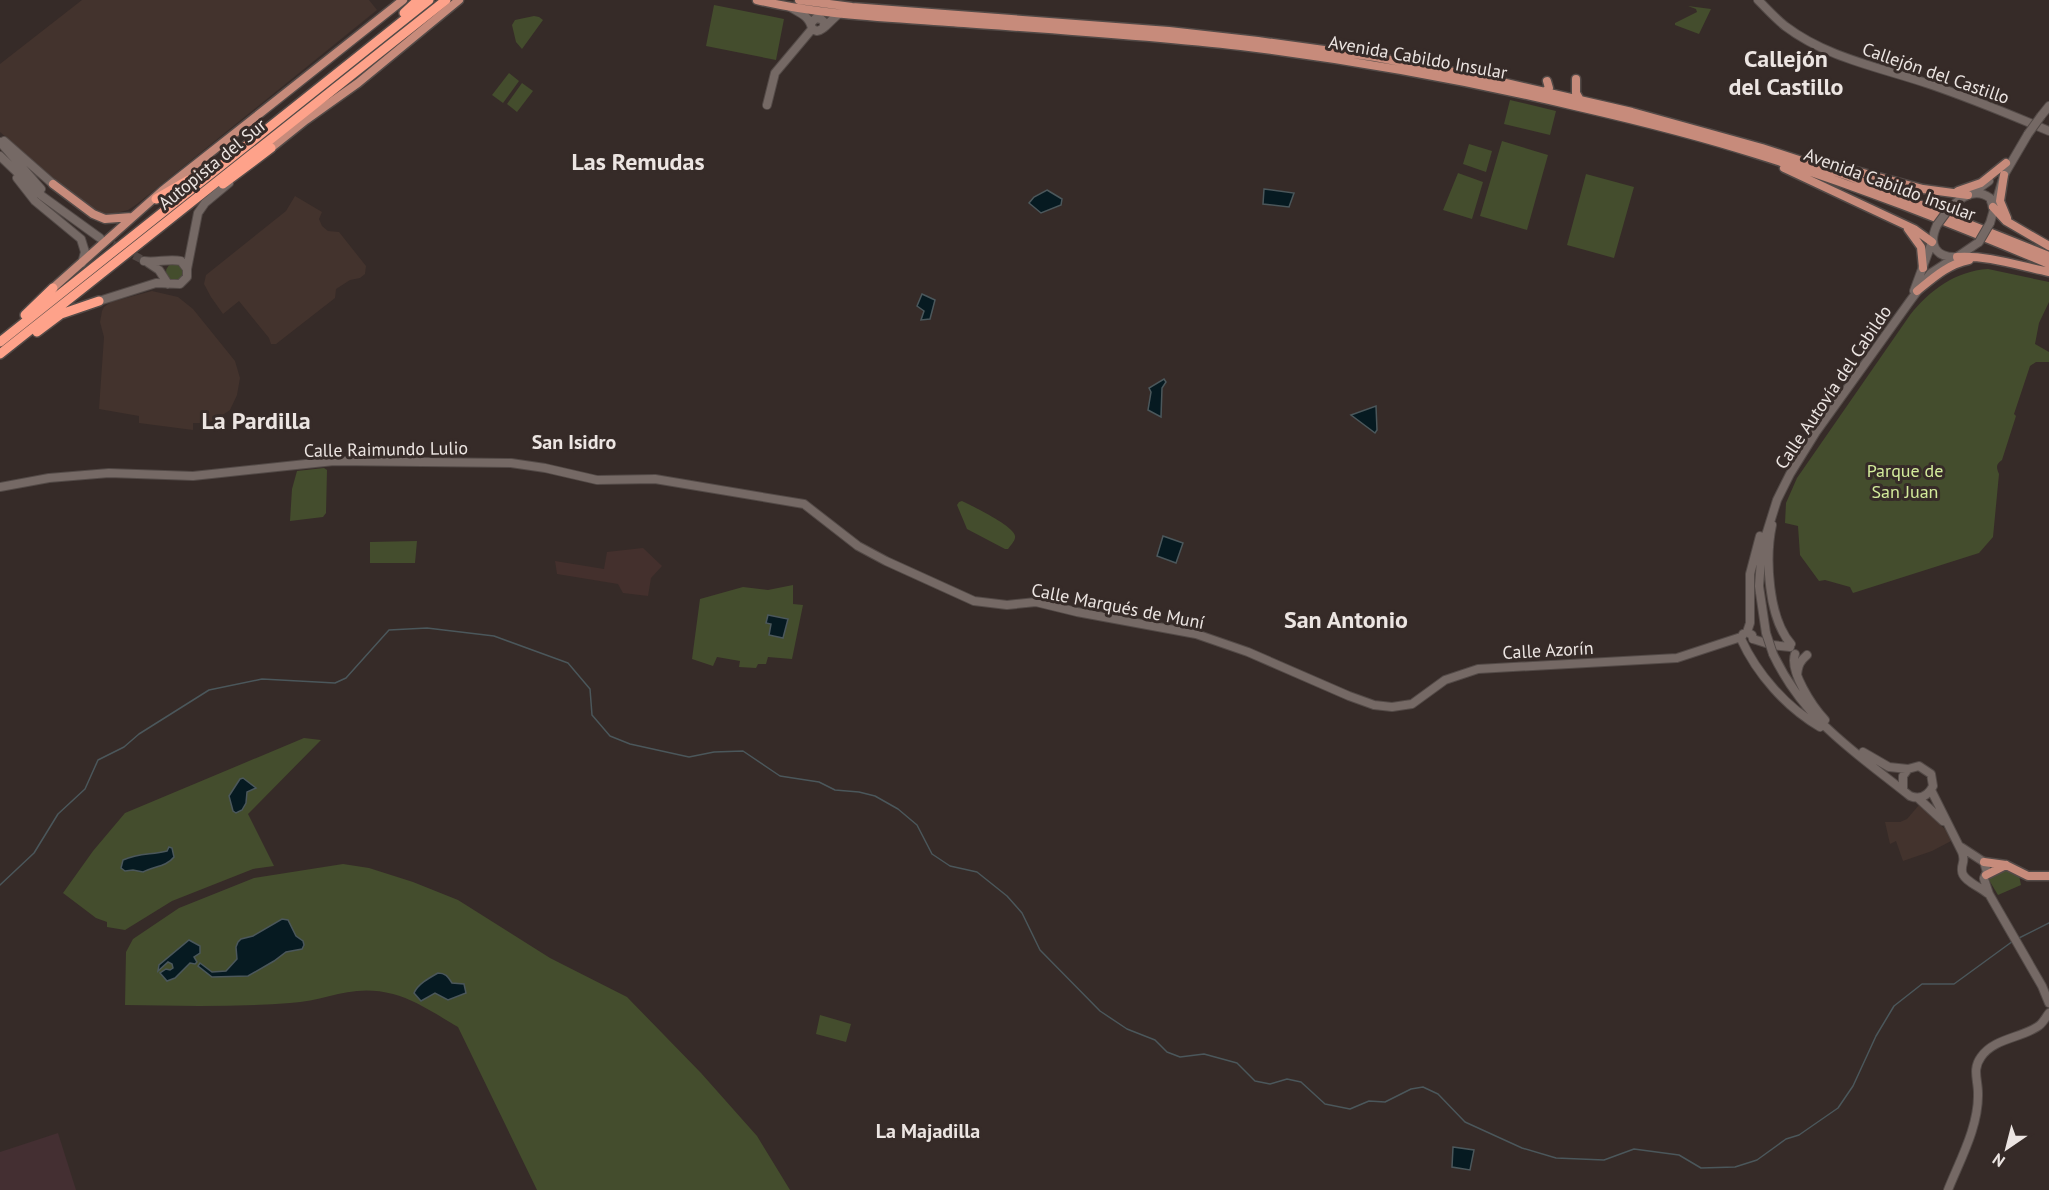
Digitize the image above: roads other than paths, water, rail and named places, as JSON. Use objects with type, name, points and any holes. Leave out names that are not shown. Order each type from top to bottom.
[{"type":"highway","points":[[317,89],[349,58],[418,0]]},
{"type":"highway","name":"Autopista del Sur","points":[[0,342],[429,0]]},
{"type":"highway","name":"Autopista del Sur","points":[[0,354],[446,0]]},
{"type":"highway","points":[[154,232],[198,203],[271,148]]},
{"type":"highway","points":[[156,199],[236,153]]},
{"type":"highway","points":[[0,336],[53,288]]},
{"type":"highway","points":[[0,361],[61,314],[99,301]]},
{"type":"main road","points":[[53,288],[132,216],[156,199],[178,178],[403,0]]},
{"type":"main road","points":[[271,148],[358,83],[459,0]]},
{"type":"main road","name":"Avenida Cabildo Insular","points":[[757,0],[839,14],[1173,39],[1334,58],[1478,84],[1758,150],[1959,226],[2049,264]]},
{"type":"main road","name":"Avenida Cabildo Insular","points":[[799,0],[852,7],[1169,31],[1258,41],[1375,57],[1480,77],[1580,100],[1848,176],[2049,256]]},
{"type":"main road","points":[[1576,79],[1576,93],[1580,100]]},
{"type":"main road","points":[[1544,92],[1549,88],[1547,81]]},
{"type":"main road","points":[[1567,90],[1580,100]]},
{"type":"main road","points":[[1758,150],[1942,193],[1969,194]]},
{"type":"main road","points":[[1758,150],[1914,229],[1932,242]]},
{"type":"main road","points":[[1942,193],[1962,190],[1981,183],[2006,163]]},
{"type":"main road","points":[[2004,175],[2000,201],[2005,215],[2015,227]]},
{"type":"main road","points":[[53,184],[93,214],[105,219],[132,216]]},
{"type":"main road","points":[[1994,207],[2015,227],[2049,246]]},
{"type":"main road","points":[[1904,225],[1921,246],[1923,268]]},
{"type":"main road","points":[[1955,257],[1982,258],[2049,272]]},
{"type":"main road","points":[[1917,291],[1935,276],[1961,261],[1982,258]]},
{"type":"main road","points":[[1980,860],[2006,865],[2028,876],[2049,876]]},
{"type":"main road","points":[[1985,877],[2006,865]]},
{"type":"street","name":"Callejón del Castillo","points":[[1758,0],[1779,21],[1812,44],[1864,65],[1914,79],[2000,109],[2049,131]]},
{"type":"street","points":[[788,7],[807,17],[812,26]]},
{"type":"street","points":[[767,105],[775,73],[812,26],[814,19],[821,19],[824,27],[839,14]]},
{"type":"street","points":[[2018,149],[1984,186],[1958,200],[1948,210],[1937,225],[1932,242],[1939,253],[1955,257],[1979,242],[1990,223],[2004,175],[2018,149],[2049,105]]},
{"type":"street","points":[[0,140],[53,184]]},
{"type":"street","points":[[0,140],[35,184],[77,222]]},
{"type":"street","points":[[99,301],[156,283],[177,285],[183,283],[187,277],[195,223],[205,203],[271,148]]},
{"type":"street","points":[[0,156],[35,190],[100,238]]},
{"type":"street","points":[[10,166],[23,187],[36,201],[81,239],[85,252],[81,263]]},
{"type":"street","points":[[1969,194],[1985,195],[1994,207]]},
{"type":"street","name":"Calle Autovía del Cabildo","points":[[1910,301],[1932,242]]},
{"type":"street","name":"Calle Autovía del Cabildo","points":[[1903,789],[1829,732],[1793,691],[1773,654],[1766,633],[1760,599],[1760,561],[1765,534],[1777,500],[1816,432],[1917,291],[1932,273],[1955,257]]},
{"type":"street","points":[[168,284],[159,270],[143,260],[160,262],[177,260],[184,263],[187,269]]},
{"type":"street","name":"Calle Raimundo Lulio","points":[[0,487],[50,478],[109,473],[193,476],[334,461],[521,464],[597,480],[655,479],[700,488]]},
{"type":"street","name":"Calle Marqués de Muní","points":[[700,488],[804,504],[858,546],[974,601],[1007,605],[1036,602],[1096,616],[1196,633],[1248,652],[1374,705],[1403,707]]},
{"type":"street","points":[[1777,500],[1763,527],[1754,552],[1750,574],[1750,622],[1744,637],[1765,677],[1784,699],[1812,722],[1829,732]]},
{"type":"street","points":[[1777,500],[1769,543],[1771,588],[1777,619],[1792,648],[1792,661],[1797,676],[1820,716],[1842,739]]},
{"type":"street","points":[[1744,637],[1751,634],[1753,639],[1792,648]]},
{"type":"street","name":"Calle Azorín","points":[[1403,707],[1412,704],[1445,681],[1478,669],[1677,658],[1744,637]]},
{"type":"street","points":[[1797,676],[1798,666],[1807,656]]},
{"type":"street","name":"Calle Autovía del Cabildo","points":[[1820,723],[1888,766],[1908,769]]},
{"type":"street","points":[[1931,790],[1923,797],[1910,796],[1903,789],[1903,776],[1908,769],[1919,766],[1928,770],[1933,778],[1931,790],[1964,857],[1962,871],[1964,878],[1989,894]]},
{"type":"street","points":[[1918,798],[1950,829]]},
{"type":"street","points":[[1948,1190],[1974,1122],[1978,1094],[1977,1064],[1982,1055],[1990,1047],[2037,1028],[2047,1016],[2047,995],[1989,894],[1985,877],[1987,868],[1980,860],[1959,846]]},
{"type":"street","points":[[1964,864],[1969,859],[1980,860]]},
{"type":"street","points":[[1975,883],[1985,877]]},
{"type":"water","points":[[1264,189],[1294,193],[1289,207],[1263,204]]},
{"type":"water","points":[[1047,190],[1062,199],[1061,205],[1041,213],[1029,203],[1034,197]]},
{"type":"water","points":[[922,294],[935,300],[930,319],[921,320],[924,311],[917,306]]},
{"type":"water","points":[[1164,379],[1166,382],[1162,388],[1161,417],[1148,410],[1151,392],[1149,388]]},
{"type":"water","points":[[1376,406],[1377,430],[1375,433],[1351,415]]},
{"type":"water","points":[[1163,536],[1183,543],[1176,563],[1157,556]]},
{"type":"water","points":[[768,615],[788,619],[783,638],[769,635],[771,624],[766,623]]},
{"type":"water","points":[[243,778],[256,788],[247,792],[246,803],[242,810],[236,813],[233,811],[229,796]]},
{"type":"water","points":[[169,847],[172,848],[174,857],[164,865],[143,872],[125,871],[121,868],[123,860],[167,851]]},
{"type":"water","points":[[282,919],[288,920],[296,936],[303,941],[302,949],[286,952],[248,976],[212,977],[198,966],[200,963],[212,972],[226,971],[237,959],[236,947],[241,939],[253,936]]},
{"type":"water","points":[[189,940],[200,946],[200,953],[194,957],[197,962],[190,963],[175,978],[167,981],[160,973],[173,968],[172,964],[168,962],[158,971],[159,965]]},
{"type":"water","points":[[438,973],[448,977],[452,983],[464,984],[466,993],[448,1000],[435,993],[421,1001],[414,993],[424,982]]},
{"type":"water","points":[[1453,1147],[1474,1150],[1470,1170],[1452,1167]]},
{"type":"waterway","points":[[0,885],[34,853],[58,814],[85,789],[98,760],[124,747],[139,734],[209,690],[262,679],[335,683],[346,678],[389,630],[427,628],[494,636],[568,663],[590,689],[592,715],[610,736],[630,744],[689,757],[714,752],[743,751],[780,776],[819,782],[835,790],[875,796],[898,809],[917,825],[932,854],[950,866],[977,872],[1007,896],[1022,913],[1040,950],[1100,1011],[1127,1029],[1155,1040],[1167,1052],[1180,1057],[1204,1054],[1237,1063],[1255,1081],[1270,1084],[1287,1079],[1301,1082],[1325,1104],[1350,1109],[1369,1101],[1385,1102],[1411,1089],[1423,1087],[1438,1094],[1465,1122],[1522,1148],[1556,1158],[1604,1160],[1634,1149],[1679,1155],[1701,1168],[1735,1167],[1757,1160],[1786,1139],[1799,1135],[1838,1108],[1853,1086],[1876,1036],[1894,1006],[1922,984],[1954,984],[2013,941]]},
{"type":"waterway","points":[[2017,939],[2049,923]]},
{"type":"tunnel","points":[[102,239],[141,259]]},
{"type":"district","name":"Callejón del Castillo","points":[[1786,72]]},
{"type":"district","name":"Las Remudas","points":[[638,161]]},
{"type":"district","name":"La Pardilla","points":[[256,420]]},
{"type":"district","name":"San Isidro","points":[[574,442]]},
{"type":"district","name":"San Antonio","points":[[1346,619]]},
{"type":"district","name":"La Majadilla","points":[[928,1131]]},
{"type":"park label","name":"Parque de San Juan","points":[[1905,480]]}]
